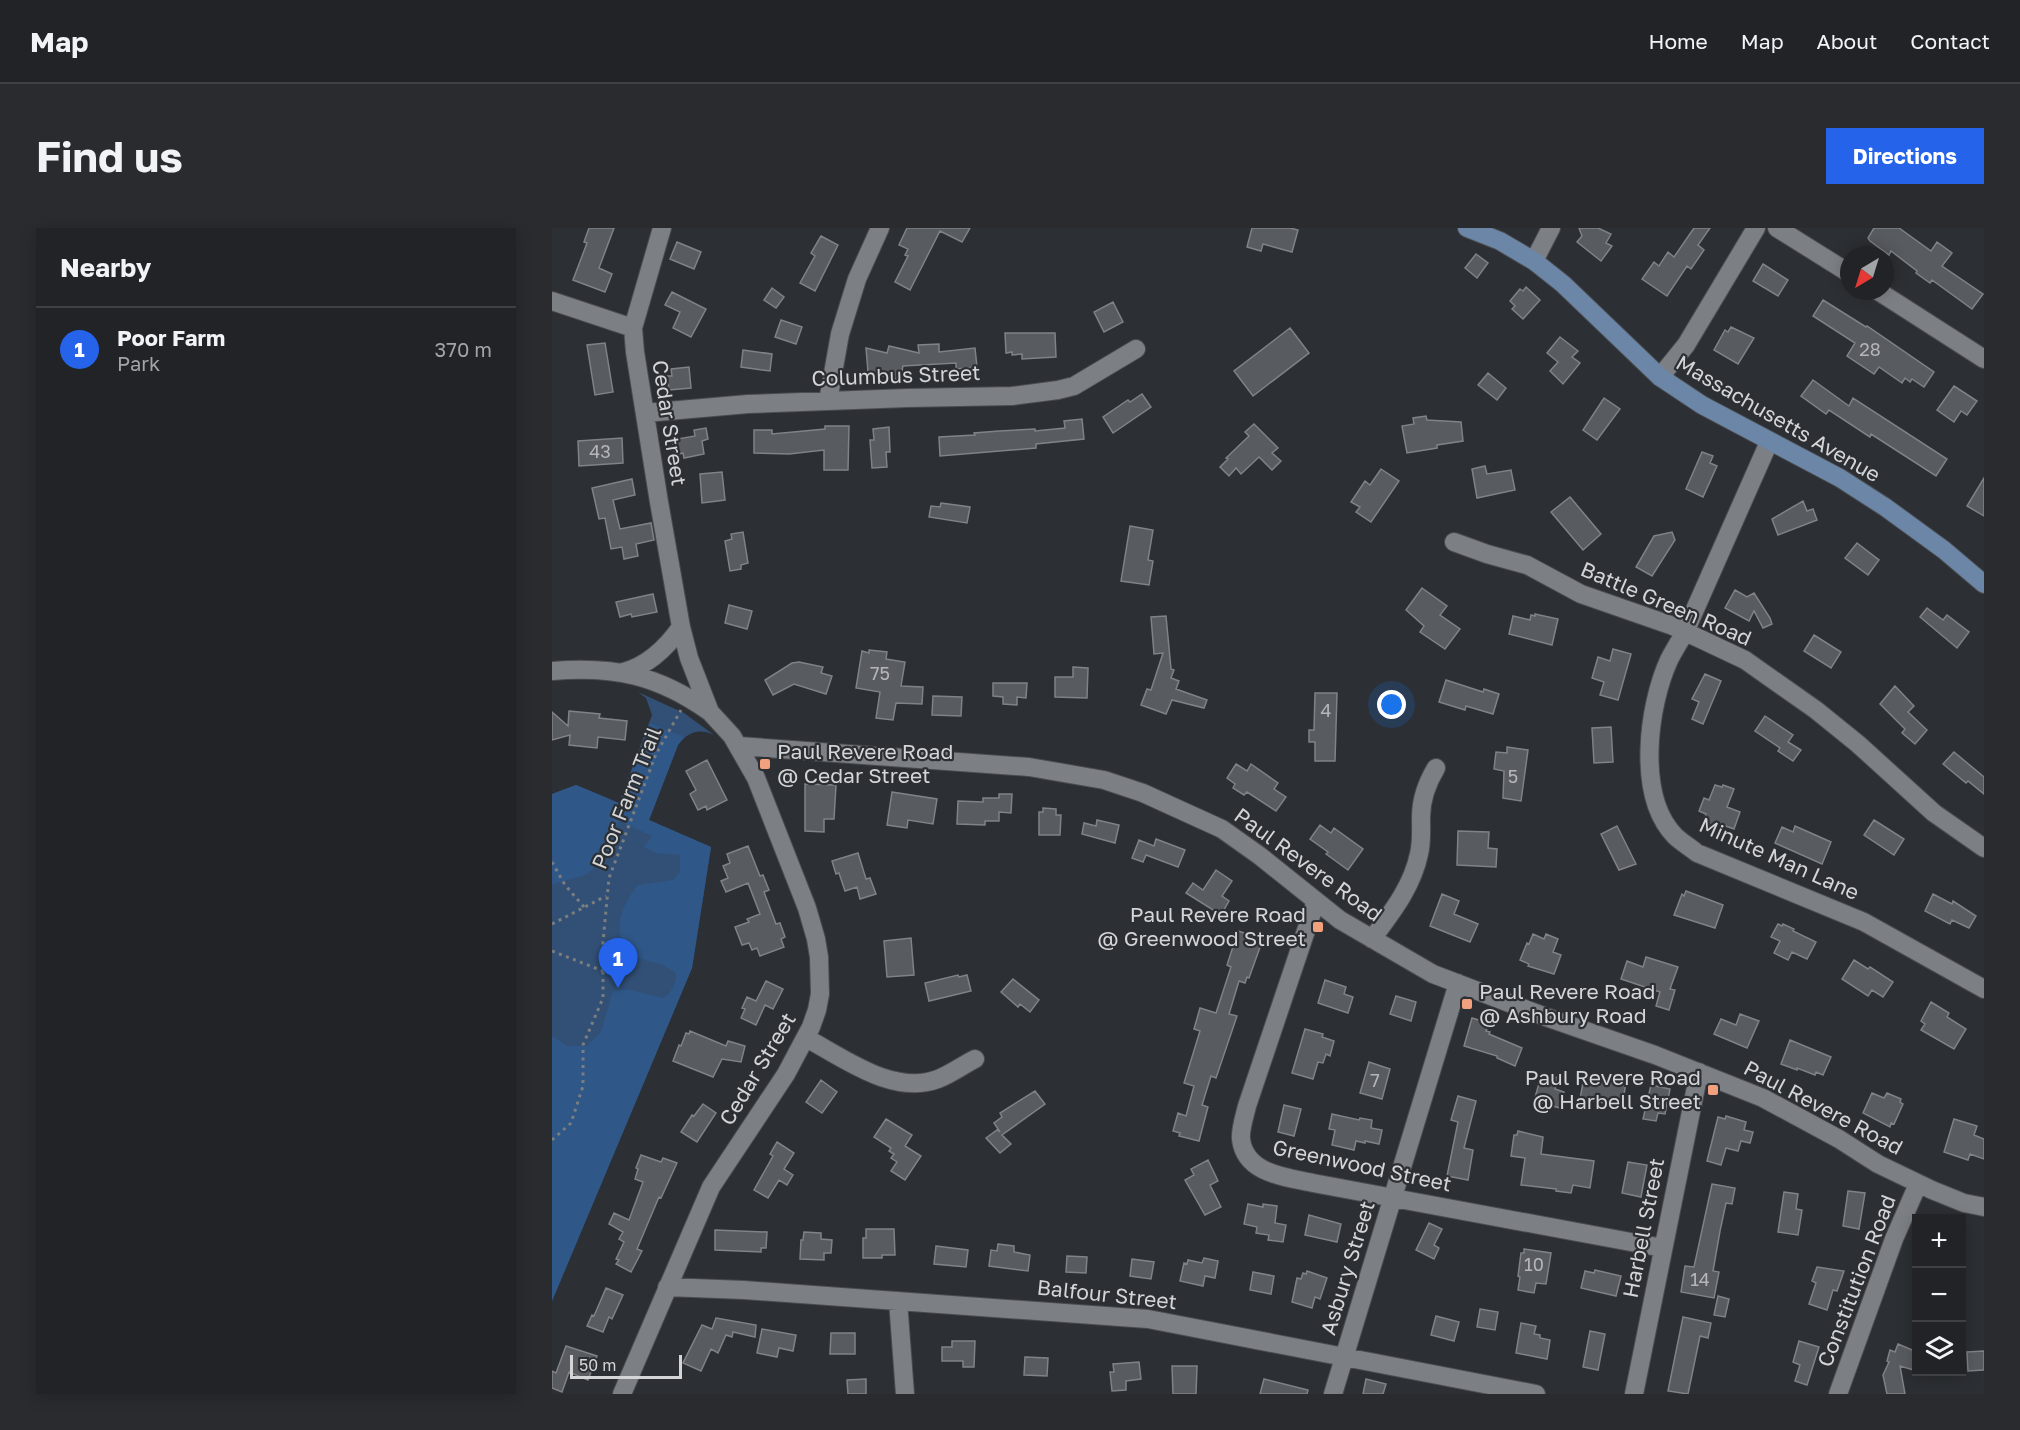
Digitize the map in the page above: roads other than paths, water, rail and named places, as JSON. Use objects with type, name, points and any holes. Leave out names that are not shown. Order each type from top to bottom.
[{"type":"main road","name":"Massachusetts Avenue","points":[[1467,228],[1500,241],[1534,261],[1563,284],[1659,377],[1702,405],[1840,478],[1885,507],[1984,584]]},
{"type":"street","name":"Cedar Street","points":[[622,1394],[711,1187],[773,1095],[806,1038],[819,1003],[819,957],[816,939],[767,803],[739,746],[710,712],[694,673],[681,627],[635,352],[633,328],[662,228]]},
{"type":"street","points":[[828,401],[843,323],[857,279],[880,228]]},
{"type":"street","points":[[1534,261],[1551,228]]},
{"type":"street","points":[[1659,377],[1686,345],[1756,228]]},
{"type":"street","points":[[1777,228],[1840,267]]},
{"type":"street","points":[[1892,300],[1984,359]]},
{"type":"street","points":[[552,301],[633,328]]},
{"type":"street","name":"Columbus Street","points":[[645,413],[748,404],[1012,396],[1058,390],[1074,386],[1136,348]]},
{"type":"street","name":"Minute Man Lane","points":[[1769,442],[1685,632],[1669,660],[1659,689],[1651,728],[1648,760],[1652,790],[1663,817],[1674,835],[1697,853],[1864,922],[1984,989]]},
{"type":"street","name":"Battle Green Road","points":[[1454,542],[1527,565],[1581,594],[1685,632],[1744,660],[1779,683],[1858,744],[1934,813],[1984,848]]},
{"type":"street","points":[[624,672],[637,668],[653,657],[670,642],[681,627]]},
{"type":"street","points":[[552,671],[590,669],[624,672],[673,690],[710,712]]},
{"type":"street","name":"Paul Revere Road","points":[[739,746],[1013,766],[1104,780],[1143,792],[1221,829],[1260,856],[1340,920],[1433,974],[1699,1072],[1763,1098],[1839,1139],[1878,1164],[1918,1184],[1964,1203],[1984,1208]]},
{"type":"street","points":[[1372,939],[1394,909],[1413,876],[1420,851],[1421,813],[1424,797],[1427,784],[1436,768]]},
{"type":"street","name":"Greenwood Street","points":[[1316,901],[1251,1094],[1240,1137],[1252,1162],[1262,1169],[1313,1183],[1663,1248]]},
{"type":"street","name":"Asbury Street","points":[[1333,1394],[1458,983]]},
{"type":"street","points":[[806,1038],[875,1075],[902,1082],[939,1079],[975,1059]]},
{"type":"street","name":"Harbell Street","points":[[1634,1394],[1699,1072]]},
{"type":"street","name":"Constitution Road","points":[[1838,1394],[1894,1239],[1918,1184]]},
{"type":"street","name":"Balfour Street","points":[[667,1287],[1148,1319],[1536,1394]]},
{"type":"street","points":[[898,1301],[905,1394]]},
{"type":"place","name":"Paul Revere Road @ Cedar Street","points":[[765,764]]},
{"type":"place","name":"Paul Revere Road @ Greenwood Street","points":[[1318,927]]},
{"type":"place","name":"Poor Farm","points":[[618,988]]},
{"type":"place","name":"Paul Revere Road @ Ashbury Road","points":[[1467,1004]]},
{"type":"place","name":"Paul Revere Road @ Harbell Street","points":[[1713,1090]]}]
